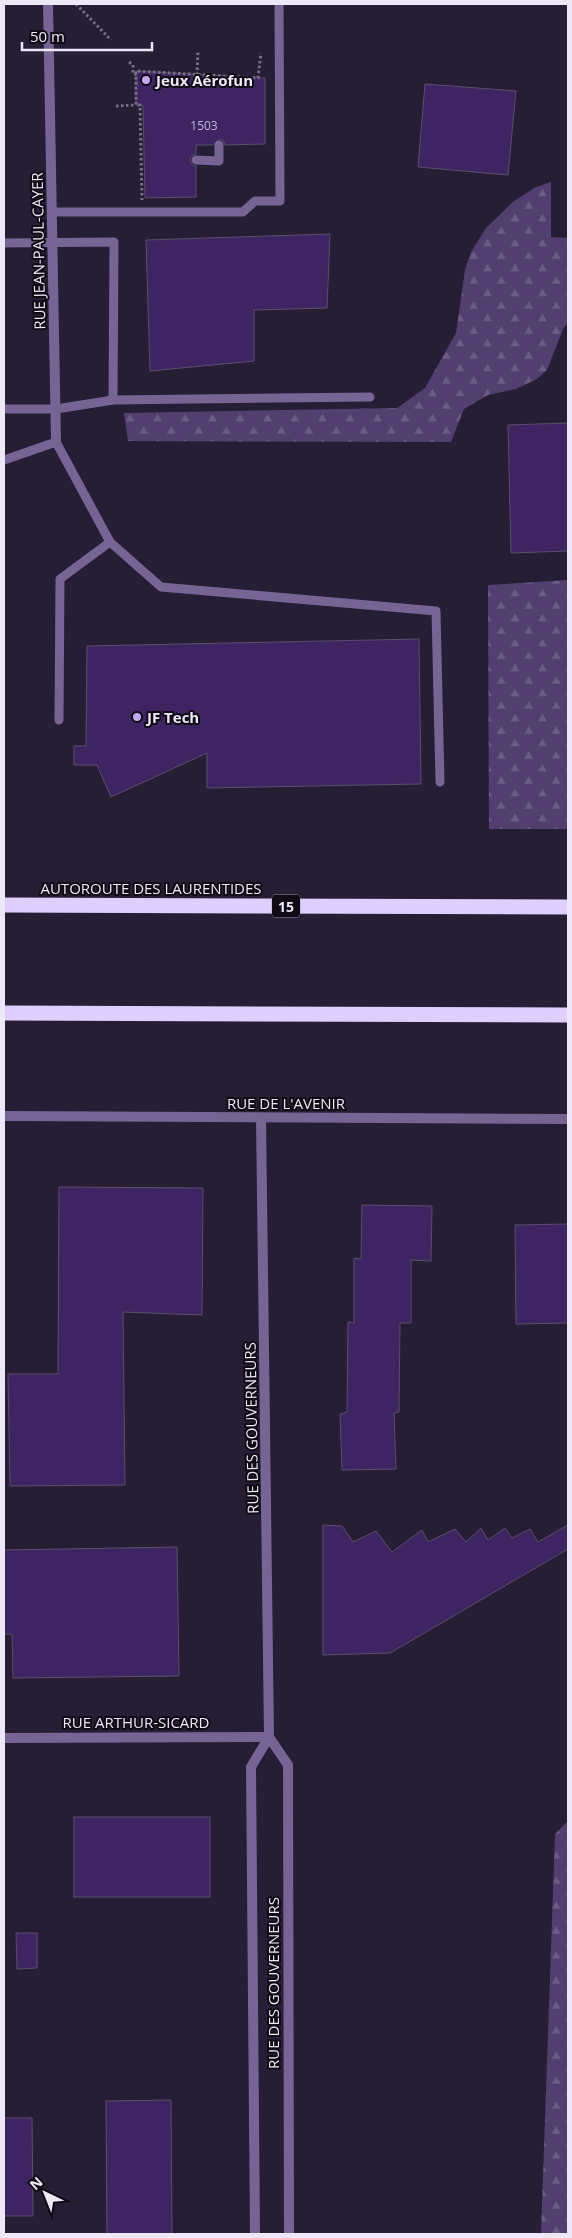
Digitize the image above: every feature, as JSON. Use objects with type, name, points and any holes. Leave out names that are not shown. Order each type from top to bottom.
[{"type":"highway","name":"AUTOROUTE DES LAURENTIDES","points":[[4,905],[568,907]]},
{"type":"highway","points":[[4,1013],[568,1015]]},
{"type":"street","name":"RUE JEAN-PAUL-CAYER","points":[[48,4],[56,442]]},
{"type":"street","name":"RUE DE L'AVENIR","points":[[4,1116],[568,1119]]},
{"type":"street","name":"RUE DES GOUVERNEURS","points":[[254,2234],[251,1767],[269,1737],[261,1118]]},
{"type":"street","name":"RUE DES GOUVERNEURS","points":[[269,1737],[288,1765],[289,2234]]},
{"type":"street","name":"RUE ARTHUR-SICARD","points":[[4,1738],[269,1737]]},
{"type":"lane","points":[[52,212],[243,212],[255,201],[280,201],[279,4]]},
{"type":"lane","points":[[196,160],[219,160],[219,145]]},
{"type":"lane","points":[[4,243],[114,242],[113,400]]},
{"type":"lane","points":[[4,409],[56,409],[113,400],[370,397]]},
{"type":"lane","points":[[4,460],[56,442],[110,542],[161,587],[436,611],[440,782]]},
{"type":"lane","points":[[59,720],[60,579],[110,542]]},
{"type":"path","points":[[76,4],[111,40]]},
{"type":"path","points":[[197,75],[198,50]]},
{"type":"path","points":[[136,74],[136,71],[258,78],[261,53]]},
{"type":"path","points":[[129,62],[134,65],[133,74],[136,74],[136,105]]},
{"type":"path","points":[[116,106],[140,105],[142,202]]},
{"type":"green space","points":[[551,182],[551,237],[568,238],[568,323],[564,327],[547,370],[537,379],[516,389],[488,395],[464,409],[451,442],[128,441],[124,413],[397,408],[425,388],[456,333],[465,270],[471,252],[486,228],[514,201],[536,187]]},
{"type":"green space","points":[[568,580],[568,829],[489,829],[488,585]]},
{"type":"green space","points":[[568,1821],[568,2234],[541,2234],[555,1834]]},
{"type":"building","points":[[136,71],[265,78],[265,144],[225,145],[223,140],[219,139],[213,145],[196,145],[196,154],[191,156],[190,160],[192,165],[196,166],[196,197],[145,198],[143,106],[136,105]]},
{"type":"building","points":[[425,84],[516,91],[508,175],[418,167]]},
{"type":"building","points":[[330,234],[327,308],[254,310],[254,361],[150,371],[146,240]]},
{"type":"building","points":[[568,423],[568,551],[511,553],[508,425]]},
{"type":"building","points":[[419,639],[421,784],[207,788],[207,753],[111,797],[97,765],[74,765],[74,746],[86,746],[87,646]]},
{"type":"building","points":[[59,1187],[203,1188],[202,1315],[123,1312],[125,1485],[10,1486],[8,1374],[58,1374]]},
{"type":"building","points":[[362,1205],[432,1206],[431,1261],[411,1260],[411,1323],[400,1323],[399,1412],[394,1413],[396,1469],[342,1470],[340,1414],[347,1412],[348,1322],[354,1323],[354,1258],[361,1259]]},
{"type":"building","points":[[568,1224],[568,1323],[516,1324],[515,1225]]},
{"type":"building","points":[[323,1525],[342,1526],[353,1542],[376,1531],[392,1552],[422,1530],[428,1542],[455,1529],[466,1542],[481,1528],[488,1540],[505,1528],[512,1538],[530,1529],[538,1542],[568,1525],[568,1549],[390,1653],[323,1655]]},
{"type":"building","points":[[177,1547],[179,1676],[13,1678],[12,1634],[4,1634],[4,1550]]},
{"type":"building","points":[[74,1817],[210,1817],[210,1897],[74,1897]]},
{"type":"building","points":[[16,1933],[37,1933],[37,1968],[17,1969]]},
{"type":"building","points":[[171,2100],[172,2234],[107,2234],[106,2101]]},
{"type":"building","points":[[4,2118],[32,2118],[33,2216],[4,2216]]},
{"type":"place","name":"Jeux Aérofun","points":[[146,80]]},
{"type":"place","name":"JF Tech","points":[[137,717]]}]
